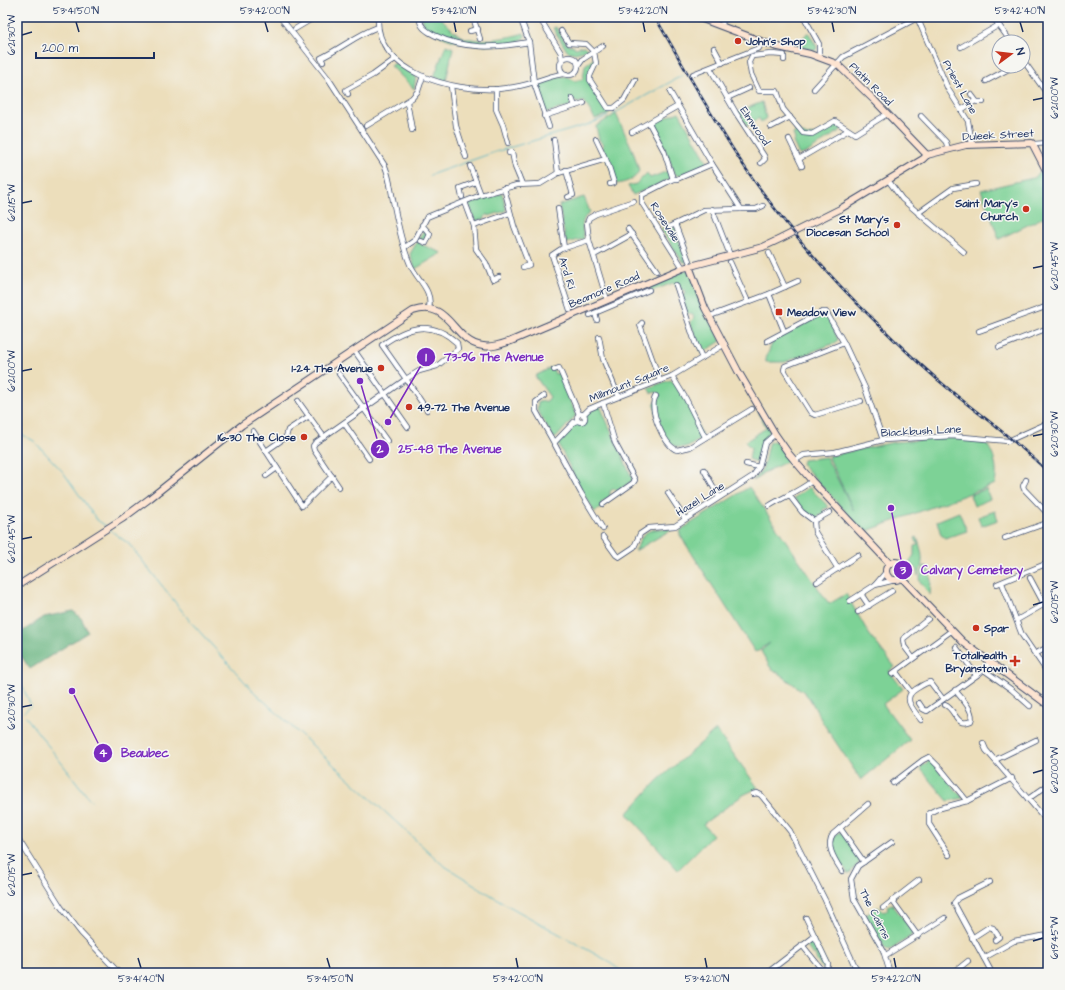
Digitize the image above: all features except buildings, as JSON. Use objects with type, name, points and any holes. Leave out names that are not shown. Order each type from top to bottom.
[{"type":"main road","name":"Platin Road","points":[[699,17],[784,49],[819,56],[836,64],[927,155]]},
{"type":"main road","name":"Duleek Street","points":[[927,155],[972,144],[1029,142],[1034,144]]},
{"type":"main road","points":[[1034,144],[1048,174]]},
{"type":"main road","name":"Beamore Road","points":[[429,308],[442,313],[463,336],[471,342],[486,347],[511,341],[687,265],[763,246],[780,239],[840,208],[923,159],[927,155]]},
{"type":"main road","points":[[687,265],[710,316],[742,378],[776,434],[812,481],[890,564]]},
{"type":"main road","points":[[17,586],[122,519],[242,425],[408,314],[420,308],[429,308]]},
{"type":"main road","points":[[897,562],[902,565],[904,573],[901,577],[895,580],[889,577],[886,572],[890,564],[897,562]]},
{"type":"main road","points":[[901,577],[951,631],[1048,705]]},
{"type":"street","points":[[280,17],[328,78],[385,166],[389,176],[395,212],[404,247],[412,269],[429,293],[431,300],[429,308]]},
{"type":"street","points":[[295,29],[314,17]]},
{"type":"street","points":[[378,17],[378,27],[383,43],[395,59],[423,76],[451,86],[496,89],[534,83],[557,74],[571,75],[575,73],[583,58]]},
{"type":"street","points":[[420,17],[420,24],[426,30],[440,38],[459,44],[478,47],[497,47],[529,42]]},
{"type":"street","points":[[473,17],[480,39]]},
{"type":"street","points":[[520,17],[529,42],[534,83],[549,127]]},
{"type":"street","points":[[539,17],[561,53],[568,58],[583,58],[603,46]]},
{"type":"street","points":[[722,26],[723,17]]},
{"type":"street","points":[[804,17],[819,44],[819,56]]},
{"type":"street","points":[[814,89],[843,57],[918,17]]},
{"type":"street","name":"Priest Lane","points":[[918,17],[942,76],[970,125],[972,144]]},
{"type":"street","points":[[993,17],[1005,34]]},
{"type":"street","points":[[961,47],[999,25]]},
{"type":"street","points":[[323,62],[321,58],[344,46],[367,31],[378,27]]},
{"type":"street","points":[[470,31],[478,29]]},
{"type":"street","points":[[561,31],[569,43],[586,44],[594,52],[596,63],[590,76],[590,80],[608,108],[614,108],[624,100],[635,80]]},
{"type":"street","points":[[693,74],[759,48],[762,41]]},
{"type":"street","points":[[714,48],[722,63]]},
{"type":"street","points":[[557,74],[561,68],[561,53]]},
{"type":"street","points":[[784,60],[784,55],[771,54],[752,56],[749,62],[751,74],[757,89],[762,91],[777,91],[783,109],[799,130],[807,134],[812,134],[836,122],[852,134],[859,134],[887,114]]},
{"type":"street","points":[[562,61],[568,58]]},
{"type":"street","points":[[348,94],[346,90],[374,75],[395,59]]},
{"type":"street","points":[[574,59],[578,66]]},
{"type":"street","points":[[561,68],[566,74]]},
{"type":"street","name":"Elmwood","points":[[710,68],[727,98],[764,156],[765,160],[761,163]]},
{"type":"street","points":[[1031,71],[1048,95]]},
{"type":"street","points":[[986,81],[999,74]]},
{"type":"street","points":[[366,126],[407,102],[418,91],[423,76]]},
{"type":"street","points":[[451,86],[456,126],[466,157]]},
{"type":"street","name":"Elmwood","points":[[727,98],[749,88]]},
{"type":"street","points":[[496,89],[496,109],[508,143]]},
{"type":"street","points":[[670,92],[712,164],[741,209]]},
{"type":"street","points":[[971,94],[975,101],[979,103],[983,102]]},
{"type":"street","points":[[572,98],[575,106]]},
{"type":"street","points":[[962,110],[975,101]]},
{"type":"street","points":[[407,102],[412,130]]},
{"type":"street","points":[[544,116],[584,103]]},
{"type":"street","points":[[632,132],[678,106]]},
{"type":"street","points":[[372,115],[375,121]]},
{"type":"street","points":[[921,116],[946,142],[948,149]]},
{"type":"street","points":[[771,127],[790,117]]},
{"type":"street","points":[[649,123],[664,152],[673,179]]},
{"type":"street","points":[[799,159],[847,131]]},
{"type":"street","points":[[596,139],[600,144],[614,183],[610,184]]},
{"type":"street","points":[[789,139],[802,166]]},
{"type":"street","points":[[554,140],[558,173]]},
{"type":"street","name":"Duleek Street","points":[[1034,144],[1048,143]]},
{"type":"street","points":[[509,153],[512,152],[522,184]]},
{"type":"street","points":[[404,247],[415,240],[427,217],[481,195],[522,184],[540,184],[558,173],[606,159]]},
{"type":"street","name":"Rosevale","points":[[687,265],[641,200],[645,193],[673,179],[677,179],[712,164]]},
{"type":"street","points":[[470,166],[481,195]]},
{"type":"street","points":[[566,170],[573,196],[568,197]]},
{"type":"street","points":[[888,180],[902,199],[964,252]]},
{"type":"street","points":[[462,197],[460,188],[476,182]]},
{"type":"street","points":[[918,213],[953,188],[976,184]]},
{"type":"street","points":[[504,188],[510,213],[529,265],[523,267]]},
{"type":"street","points":[[607,300],[586,227],[589,218],[596,214],[634,201]]},
{"type":"street","points":[[465,202],[474,226],[476,249],[486,262],[493,280],[499,277]]},
{"type":"street","name":"Rosevale","points":[[669,227],[698,212],[712,209],[756,209],[763,206]]},
{"type":"street","name":"Ard Rí","points":[[558,208],[564,248]]},
{"type":"street","points":[[712,209],[730,255]]},
{"type":"street","points":[[474,226],[510,213]]},
{"type":"street","name":"Rosevale","points":[[675,224],[687,265]]},
{"type":"street","points":[[421,241],[426,243],[430,234],[422,225]]},
{"type":"street","points":[[628,229],[656,272]]},
{"type":"street","points":[[594,256],[632,234]]},
{"type":"street","name":"Ard Rí","points":[[570,310],[552,257],[555,252],[589,240]]},
{"type":"street","points":[[769,253],[785,287]]},
{"type":"street","points":[[730,262],[748,302]]},
{"type":"street","points":[[710,316],[769,294],[798,281]]},
{"type":"street","points":[[676,285],[682,293],[702,358]]},
{"type":"street","points":[[640,286],[643,293]]},
{"type":"street","points":[[598,320],[592,314],[649,290]]},
{"type":"street","points":[[769,294],[784,331]]},
{"type":"street","points":[[979,331],[1048,306]]},
{"type":"street","points":[[767,341],[822,312],[826,312],[844,343],[865,388],[883,440]]},
{"type":"street","points":[[642,324],[640,325],[660,381]]},
{"type":"street","points":[[339,487],[314,450],[313,446],[315,443],[406,379],[419,371],[437,366],[457,350],[459,346],[443,332],[424,328],[402,332],[382,345],[406,379],[428,410]]},
{"type":"street","points":[[999,346],[1048,328]]},
{"type":"street","points":[[599,337],[599,349],[619,397]]},
{"type":"street","points":[[844,343],[796,361],[785,366],[784,370],[811,413],[815,414],[861,401]]},
{"type":"street","name":"Millmount Square","points":[[554,443],[574,422],[584,422],[585,419],[581,415],[589,410],[672,376],[725,344]]},
{"type":"street","points":[[354,350],[408,427]]},
{"type":"street","points":[[554,370],[559,368],[581,415]]},
{"type":"street","points":[[339,374],[386,441]]},
{"type":"street","points":[[672,376],[686,399],[705,437]]},
{"type":"street","points":[[544,396],[536,402],[535,409],[603,529]]},
{"type":"street","points":[[656,396],[653,402],[657,422],[664,437],[673,448],[680,450],[687,449],[752,409]]},
{"type":"street","points":[[298,401],[324,437]]},
{"type":"street","points":[[603,403],[615,443],[635,477],[633,483],[614,493],[603,504]]},
{"type":"street","points":[[266,451],[286,437],[288,430],[309,416]]},
{"type":"street","points":[[344,423],[369,459]]},
{"type":"street","name":"Blackbush Lane","points":[[795,460],[804,455],[835,452],[883,440],[952,436],[1008,441],[1048,424]]},
{"type":"street","points":[[253,431],[302,506],[332,476]]},
{"type":"street","points":[[746,464],[758,468],[765,443],[776,434]]},
{"type":"street","points":[[266,476],[277,468]]},
{"type":"street","name":"Hazel Lane","points":[[603,537],[616,555],[622,556],[634,547],[640,534],[649,528],[670,527],[685,519],[753,476],[758,468]]},
{"type":"street","points":[[704,470],[719,497]]},
{"type":"street","points":[[1026,480],[1023,486],[1024,489],[1048,514]]},
{"type":"street","points":[[768,506],[790,495],[812,481]]},
{"type":"street","points":[[668,492],[685,519]]},
{"type":"street","points":[[790,495],[802,512],[814,521],[815,532],[838,569]]},
{"type":"street","points":[[814,521],[830,512]]},
{"type":"street","points":[[599,523],[604,519]]},
{"type":"street","points":[[1005,538],[1044,524],[1048,527]]},
{"type":"street","points":[[817,582],[858,555]]},
{"type":"street","points":[[1048,563],[999,584],[1017,620],[1022,635],[1048,673]]},
{"type":"street","points":[[850,601],[875,585],[886,572]]},
{"type":"street","points":[[1017,620],[1046,603],[1030,578]]},
{"type":"street","points":[[875,585],[895,580]]},
{"type":"street","points":[[858,612],[892,591]]},
{"type":"street","points":[[861,594],[869,606]]},
{"type":"street","points":[[913,658],[904,646],[903,639],[928,619]]},
{"type":"street","points":[[911,692],[894,673],[951,631]]},
{"type":"street","points":[[1035,654],[1048,646]]},
{"type":"street","points":[[956,647],[976,675]]},
{"type":"street","points":[[919,703],[923,709],[927,710],[984,670],[990,662]]},
{"type":"street","points":[[984,670],[1007,686],[1030,706]]},
{"type":"street","points":[[921,720],[908,702],[911,692],[930,682],[942,699]]},
{"type":"street","points":[[945,705],[948,706],[959,721],[965,723],[971,720],[972,713],[955,690]]},
{"type":"street","points":[[995,760],[1036,740]]},
{"type":"street","points":[[983,743],[983,747],[1012,778],[1048,822]]},
{"type":"street","points":[[893,783],[923,760],[929,758],[940,768],[967,801]]},
{"type":"street","points":[[949,855],[929,824],[928,815],[933,810],[967,801],[1012,778]]},
{"type":"street","points":[[1028,799],[1048,785]]},
{"type":"street","points":[[753,794],[757,793],[761,795],[790,831],[825,900],[858,973]]},
{"type":"street","points":[[842,871],[832,852],[830,843],[834,834],[868,804]]},
{"type":"street","points":[[840,828],[864,862]]},
{"type":"street","points":[[17,837],[81,933],[119,973]]},
{"type":"street","name":"The Cairns","points":[[890,973],[886,956],[858,906],[852,888],[851,879],[853,872],[864,862],[892,842]]},
{"type":"street","name":"The Cairns","points":[[883,908],[919,880]]},
{"type":"street","points":[[990,882],[958,898],[954,903],[992,973]]},
{"type":"street","name":"The Cairns","points":[[892,900],[918,936]]},
{"type":"street","points":[[802,945],[825,970],[828,964],[806,918]]},
{"type":"street","name":"The Cairns","points":[[886,956],[945,918]]},
{"type":"street","points":[[972,938],[989,927],[993,928],[999,937],[995,940]]},
{"type":"street","points":[[984,958],[1014,941],[1048,935]]},
{"type":"street","points":[[767,973],[815,936]]},
{"type":"street","points":[[953,973],[968,961]]},
{"type":"green space","points":[[422,17],[440,17],[451,29],[465,38],[481,40],[509,37],[524,33],[525,36],[520,41],[502,45],[458,42],[430,30],[424,25]]},
{"type":"green space","points":[[556,27],[567,44],[574,46],[575,48],[584,46],[588,50],[575,53],[567,51],[553,28]]},
{"type":"green space","points":[[808,32],[817,47],[816,50],[792,46],[795,42],[799,43]]},
{"type":"green space","points":[[446,45],[453,48],[446,81],[434,77]]},
{"type":"green space","points":[[595,58],[595,62],[593,63],[588,79],[605,108],[609,111],[609,114],[595,119],[584,101],[578,103],[571,98],[570,106],[546,113],[537,85],[556,77],[566,77],[574,81],[583,79],[585,65]]},
{"type":"green space","points":[[395,63],[416,76],[414,89],[391,66]]},
{"type":"green space","points":[[762,102],[766,118],[761,122],[759,118],[747,126],[738,112]]},
{"type":"green space","points":[[679,112],[708,163],[678,176],[675,174],[655,125],[657,121]]},
{"type":"green space","points":[[616,114],[633,151],[639,170],[633,178],[617,184],[602,147],[604,144],[599,140],[596,126]]},
{"type":"green space","points":[[792,122],[798,131],[807,136],[819,134],[836,124],[841,127],[841,130],[806,153],[799,155],[793,142],[795,139],[793,134],[796,132]]},
{"type":"green space","points":[[668,171],[670,176],[668,180],[633,195],[628,186],[636,184],[647,173],[650,178]]},
{"type":"green space","points":[[1042,171],[1048,184],[1048,215],[999,239],[981,190],[1033,178]]},
{"type":"green space","points":[[502,193],[506,209],[505,211],[489,216],[488,214],[485,216],[485,219],[475,221],[469,204]]},
{"type":"green space","points":[[584,197],[590,212],[583,221],[582,227],[584,239],[566,243],[559,205]]},
{"type":"green space","points":[[668,225],[674,226],[687,263],[682,261],[661,229]]},
{"type":"green space","points":[[424,230],[427,234],[425,239],[421,240],[420,244],[442,253],[415,269],[410,254]]},
{"type":"green space","points":[[687,270],[690,271],[721,341],[702,353],[690,322],[694,318],[693,315],[687,313],[682,297],[686,293],[685,290],[681,290],[673,283],[651,291],[649,286]]},
{"type":"green space","points":[[821,315],[828,316],[838,340],[835,343],[785,362],[766,362],[766,358],[773,341]]},
{"type":"green space","points":[[552,367],[555,374],[559,373],[576,415],[556,438],[553,437],[537,410],[538,402],[547,401],[550,397],[535,376]]},
{"type":"green space","points":[[670,380],[679,388],[702,435],[701,438],[695,443],[690,445],[680,447],[668,441],[660,426],[654,404],[659,398],[659,394],[656,392],[651,393],[648,388]]},
{"type":"green space","points":[[754,402],[770,431],[764,439],[756,463],[749,459],[751,448],[745,442],[766,428]]},
{"type":"green space","points":[[600,406],[633,480],[618,491],[614,489],[610,491],[610,497],[601,503],[602,507],[595,512],[581,490],[558,443],[574,425],[585,422],[587,413]]},
{"type":"green space","points":[[947,438],[963,439],[987,444],[995,463],[995,484],[864,532],[802,464],[803,460],[826,457],[854,511],[828,456],[895,442]]},
{"type":"green space","points":[[772,441],[777,442],[788,461],[761,474],[760,477],[753,481],[763,468],[768,444]]},
{"type":"green space","points":[[749,487],[829,604],[846,594],[869,634],[895,667],[889,671],[903,689],[883,704],[910,740],[861,780],[823,723],[810,699],[804,692],[770,667],[761,651],[770,643],[755,652],[680,535],[682,529]]},
{"type":"green space","points":[[810,488],[829,507],[822,510],[825,513],[816,518],[805,513],[794,498]]},
{"type":"green space","points":[[986,489],[990,499],[974,506],[970,495]]},
{"type":"green space","points":[[995,511],[998,520],[981,526],[978,517]]},
{"type":"green space","points":[[959,512],[967,531],[945,538],[941,535],[937,521]]},
{"type":"green space","points":[[674,528],[635,551],[642,537],[649,531]]},
{"type":"green space","points":[[917,537],[922,556],[922,566],[918,576],[916,568],[909,563],[914,555],[914,546],[918,545],[915,538]]},
{"type":"green space","points":[[924,566],[928,567],[931,581],[930,595],[919,580]]},
{"type":"green space","points":[[73,611],[81,618],[88,632],[30,669],[17,650],[17,635],[44,617]]},
{"type":"green space","points":[[716,730],[758,788],[743,795],[703,824],[713,835],[678,870],[627,814],[657,781]]},
{"type":"green space","points":[[930,760],[963,798],[948,801],[920,768]]},
{"type":"green space","points":[[841,832],[860,859],[859,863],[850,873],[847,873],[845,868],[841,866],[832,846],[836,834]]},
{"type":"green space","points":[[892,904],[913,932],[911,936],[889,951],[885,949],[866,915],[878,907],[884,912],[888,909],[887,906]]},
{"type":"green space","points":[[812,941],[815,942],[826,965],[824,969],[817,961],[815,954],[812,954],[806,945]]},
{"type":"waterway","points":[[613,114],[683,75]]},
{"type":"waterway","points":[[430,175],[495,152],[590,124],[608,116]]},
{"type":"waterway","points":[[17,432],[34,441],[63,472],[97,520],[106,526]]},
{"type":"waterway","points":[[110,530],[129,544],[190,621],[253,691],[443,865],[507,905],[606,960],[624,973]]},
{"type":"waterway","points":[[17,665],[21,683],[31,706],[24,712]]},
{"type":"waterway","points":[[26,717],[91,801]]},
{"type":"railway","points":[[655,17],[711,113],[746,169],[807,249],[858,304],[916,360],[957,396],[1015,442],[1048,472]]},
{"type":"place","name":"John's Shop","points":[[738,41]]},
{"type":"place","name":"Saint Mary's Church","points":[[1026,209]]},
{"type":"place","name":"St Mary's Diocesan School","points":[[897,225]]},
{"type":"place","name":"Meadow View","points":[[779,312]]},
{"type":"place","name":"1-24 The Avenue","points":[[381,368]]},
{"type":"place","name":"25-48 The Avenue","points":[[360,381]]},
{"type":"place","name":"49-72 The Avenue","points":[[409,407]]},
{"type":"place","name":"73-96 The Avenue","points":[[388,422]]},
{"type":"place","name":"16-30 The Close","points":[[304,437]]},
{"type":"place","name":"Calvary Cemetery","points":[[891,508]]},
{"type":"place","name":"Spar","points":[[976,628]]},
{"type":"place","name":"Totalhealth Bryanstown","points":[[1015,661]]},
{"type":"place","name":"Beaubec","points":[[72,691]]}]
